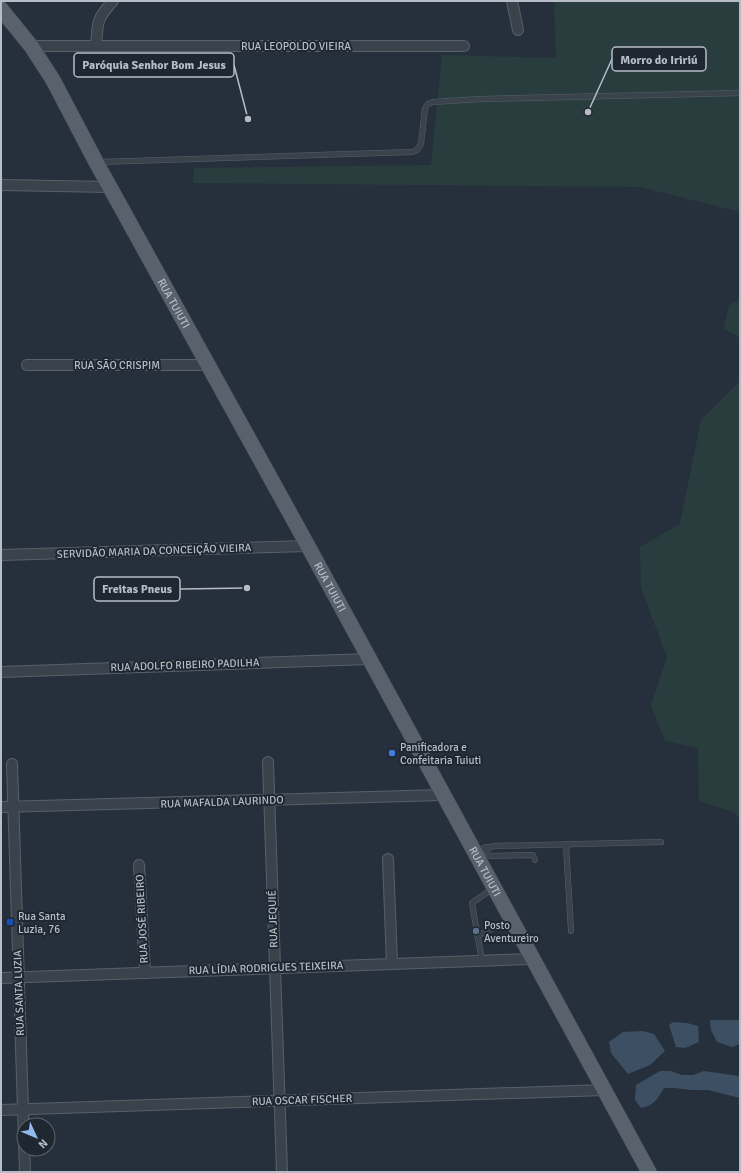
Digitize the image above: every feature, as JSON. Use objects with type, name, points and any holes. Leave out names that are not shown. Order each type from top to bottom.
[{"type":"main road","name":"RUA TUIUTI","points":[[1,9],[31,46],[54,80],[110,188],[308,546],[443,795],[480,849],[493,888],[649,1172]]},
{"type":"street","points":[[96,46],[100,16],[112,1]]},
{"type":"street","points":[[512,1],[518,30]]},
{"type":"street","name":"RUA LEOPOLDO VIEIRA","points":[[31,46],[464,46]]},
{"type":"street","points":[[1,185],[110,188]]},
{"type":"street","name":"RUA SÃO CRISPIM","points":[[27,365],[208,365]]},
{"type":"street","name":"SERVIDÃO MARIA DA CONCEIÇÃO VIEIRA","points":[[1,555],[308,546]]},
{"type":"street","name":"RUA ADOLFO RIBEIRO PADILHA","points":[[1,672],[369,659]]},
{"type":"street","name":"RUA JEQUIÉ","points":[[268,762],[282,1172]]},
{"type":"street","name":"RUA SANTA LUZIA","points":[[12,764],[25,1172]]},
{"type":"street","name":"RUA MAFALDA LAURINDO","points":[[1,808],[443,795]]},
{"type":"street","points":[[388,858],[392,964]]},
{"type":"street","name":"RUA JOSÉ RIBEIRO","points":[[139,865],[145,973]]},
{"type":"street","name":"RUA LÍDIA RODRIGUES TEIXEIRA","points":[[1,978],[532,959]]},
{"type":"street","name":"RUA OSCAR FISCHER","points":[[1,1110],[604,1090]]},
{"type":"lane","points":[[96,162],[412,152],[417,150],[421,144],[425,108],[428,104],[433,102],[481,99],[740,93]]},
{"type":"lane","points":[[480,849],[494,846],[661,842]]},
{"type":"lane","points":[[566,845],[571,931]]},
{"type":"lane","points":[[480,849],[490,856],[533,855],[535,860]]},
{"type":"lane","points":[[482,961],[472,903],[493,888]]},
{"type":"lane","points":[[477,936],[510,919]]},
{"type":"green space","points":[[554,1],[740,1],[740,212],[640,187],[193,183],[194,168],[431,165],[442,55],[556,58]]},
{"type":"green space","points":[[740,299],[740,337],[724,329],[729,305]]},
{"type":"green space","points":[[740,381],[740,818],[733,812],[699,801],[698,748],[665,741],[651,706],[667,657],[641,588],[640,547],[680,524],[701,420]]},
{"type":"water","points":[[710,1020],[740,1020],[740,1044],[732,1047],[717,1042],[711,1030]]},
{"type":"water","points":[[673,1022],[687,1023],[698,1026],[699,1042],[685,1048],[676,1047],[669,1025]]},
{"type":"water","points":[[642,1031],[654,1034],[665,1051],[650,1065],[628,1074],[611,1053],[609,1042],[623,1032]]},
{"type":"water","points":[[660,1071],[671,1071],[682,1075],[693,1075],[704,1071],[739,1076],[740,1098],[708,1090],[664,1088],[652,1104],[641,1108],[635,1100],[636,1085]]},
{"type":"place","name":"Morro do Iririú","points":[[588,112]]},
{"type":"place","name":"Paróquia Senhor Bom Jesus","points":[[248,119]]},
{"type":"place","name":"Freitas Pneus","points":[[247,588]]},
{"type":"place","name":"Panificadora e Confeitaria Tuiuti","points":[[392,753]]},
{"type":"place","name":"Rua Santa Luzia, 76","points":[[10,922]]},
{"type":"place","name":"Posto Aventureiro","points":[[476,931]]}]
